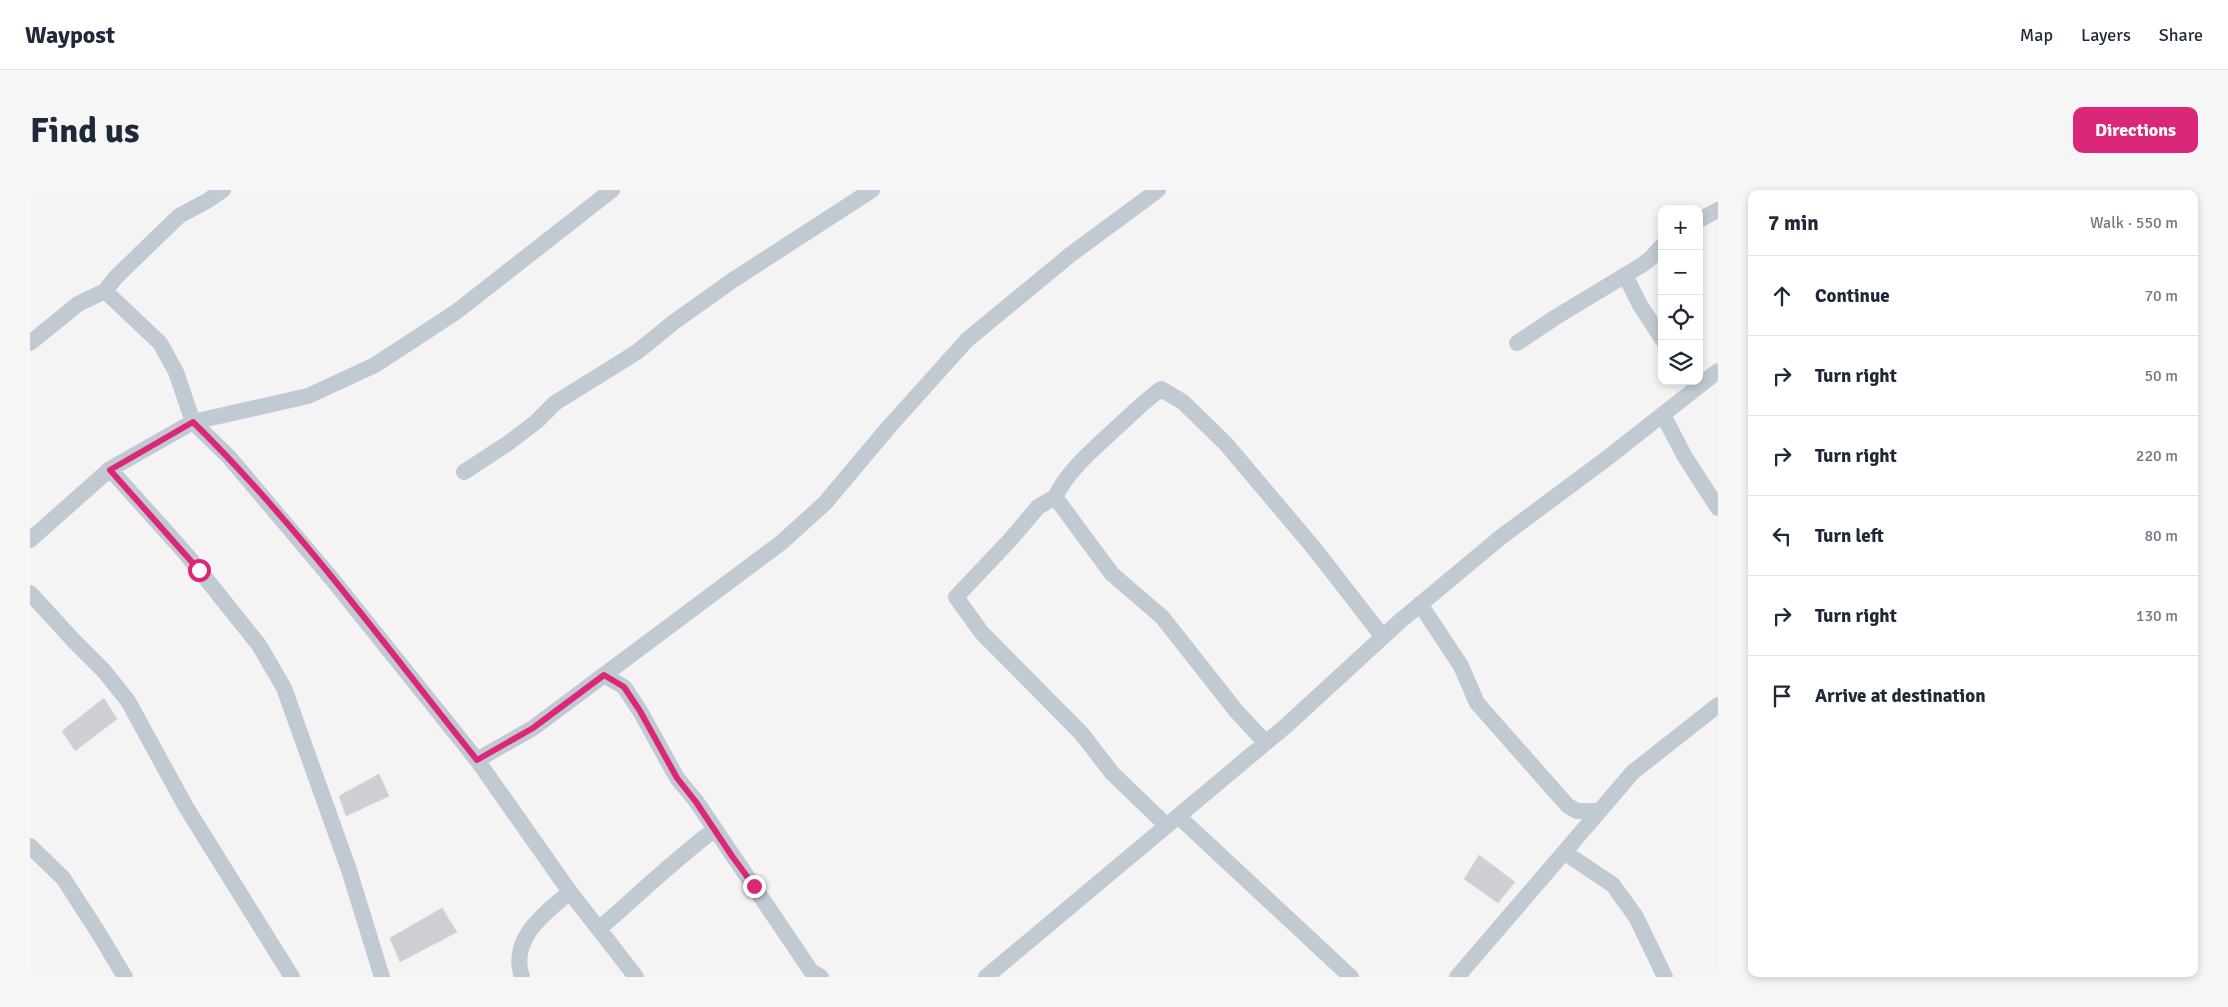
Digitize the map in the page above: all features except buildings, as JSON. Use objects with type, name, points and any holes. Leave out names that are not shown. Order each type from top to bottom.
[{"type":"street","points":[[30,343],[78,304],[105,291],[116,277],[179,216],[223,190]]},
{"type":"street","points":[[30,540],[110,470],[193,422],[308,396],[375,365],[456,312],[612,190]]},
{"type":"street","points":[[464,472],[514,439],[536,422],[555,403],[637,352],[674,322],[733,280],[872,190]]},
{"type":"street","points":[[477,760],[533,728],[782,542],[825,503],[888,428],[967,340],[1070,255],[1158,190]]},
{"type":"street","points":[[1703,218],[1718,210]]},
{"type":"street","points":[[1516,343],[1652,258],[1659,250]]},
{"type":"street","points":[[1625,275],[1640,305],[1658,333]]},
{"type":"street","points":[[105,291],[160,343],[176,372],[193,422],[228,457],[332,579],[477,760],[570,892],[636,977]]},
{"type":"street","points":[[1703,379],[1718,371]]},
{"type":"street","points":[[986,977],[1266,743],[1420,604],[1501,537],[1663,415],[1692,385]]},
{"type":"street","points":[[1352,977],[1172,821],[1112,773],[1082,734],[982,634],[956,597],[1010,540],[1038,507],[1055,497],[1062,484],[1081,460],[1144,401],[1161,389],[1183,402],[1226,444],[1313,547],[1383,637]]},
{"type":"street","points":[[1663,415],[1685,457],[1718,508]]},
{"type":"street","points":[[110,470],[187,555],[259,644],[284,688],[350,870],[382,977]]},
{"type":"street","points":[[1055,497],[1112,574],[1162,617],[1238,712],[1266,743]]},
{"type":"street","points":[[30,593],[104,671],[128,701],[186,807],[292,977]]},
{"type":"street","points":[[1420,604],[1461,666],[1477,703],[1568,806],[1577,811],[1599,811]]},
{"type":"street","points":[[604,675],[624,687],[640,711],[677,778],[760,893],[811,971],[822,977]]},
{"type":"street","points":[[1457,977],[1633,772],[1718,705]]},
{"type":"street","points":[[598,929],[653,882],[672,863],[714,830]]},
{"type":"street","points":[[30,846],[63,878],[125,977]]},
{"type":"street","points":[[1564,852],[1613,885],[1636,918],[1665,977]]},
{"type":"street","points":[[522,977],[519,967],[522,942],[537,920],[570,892]]},
{"type":"route","points":[[199,570],[110,470],[193,422],[228,457],[332,579],[477,760],[533,728],[604,675],[624,687],[640,711],[677,778],[696,802],[754,886]]}]
